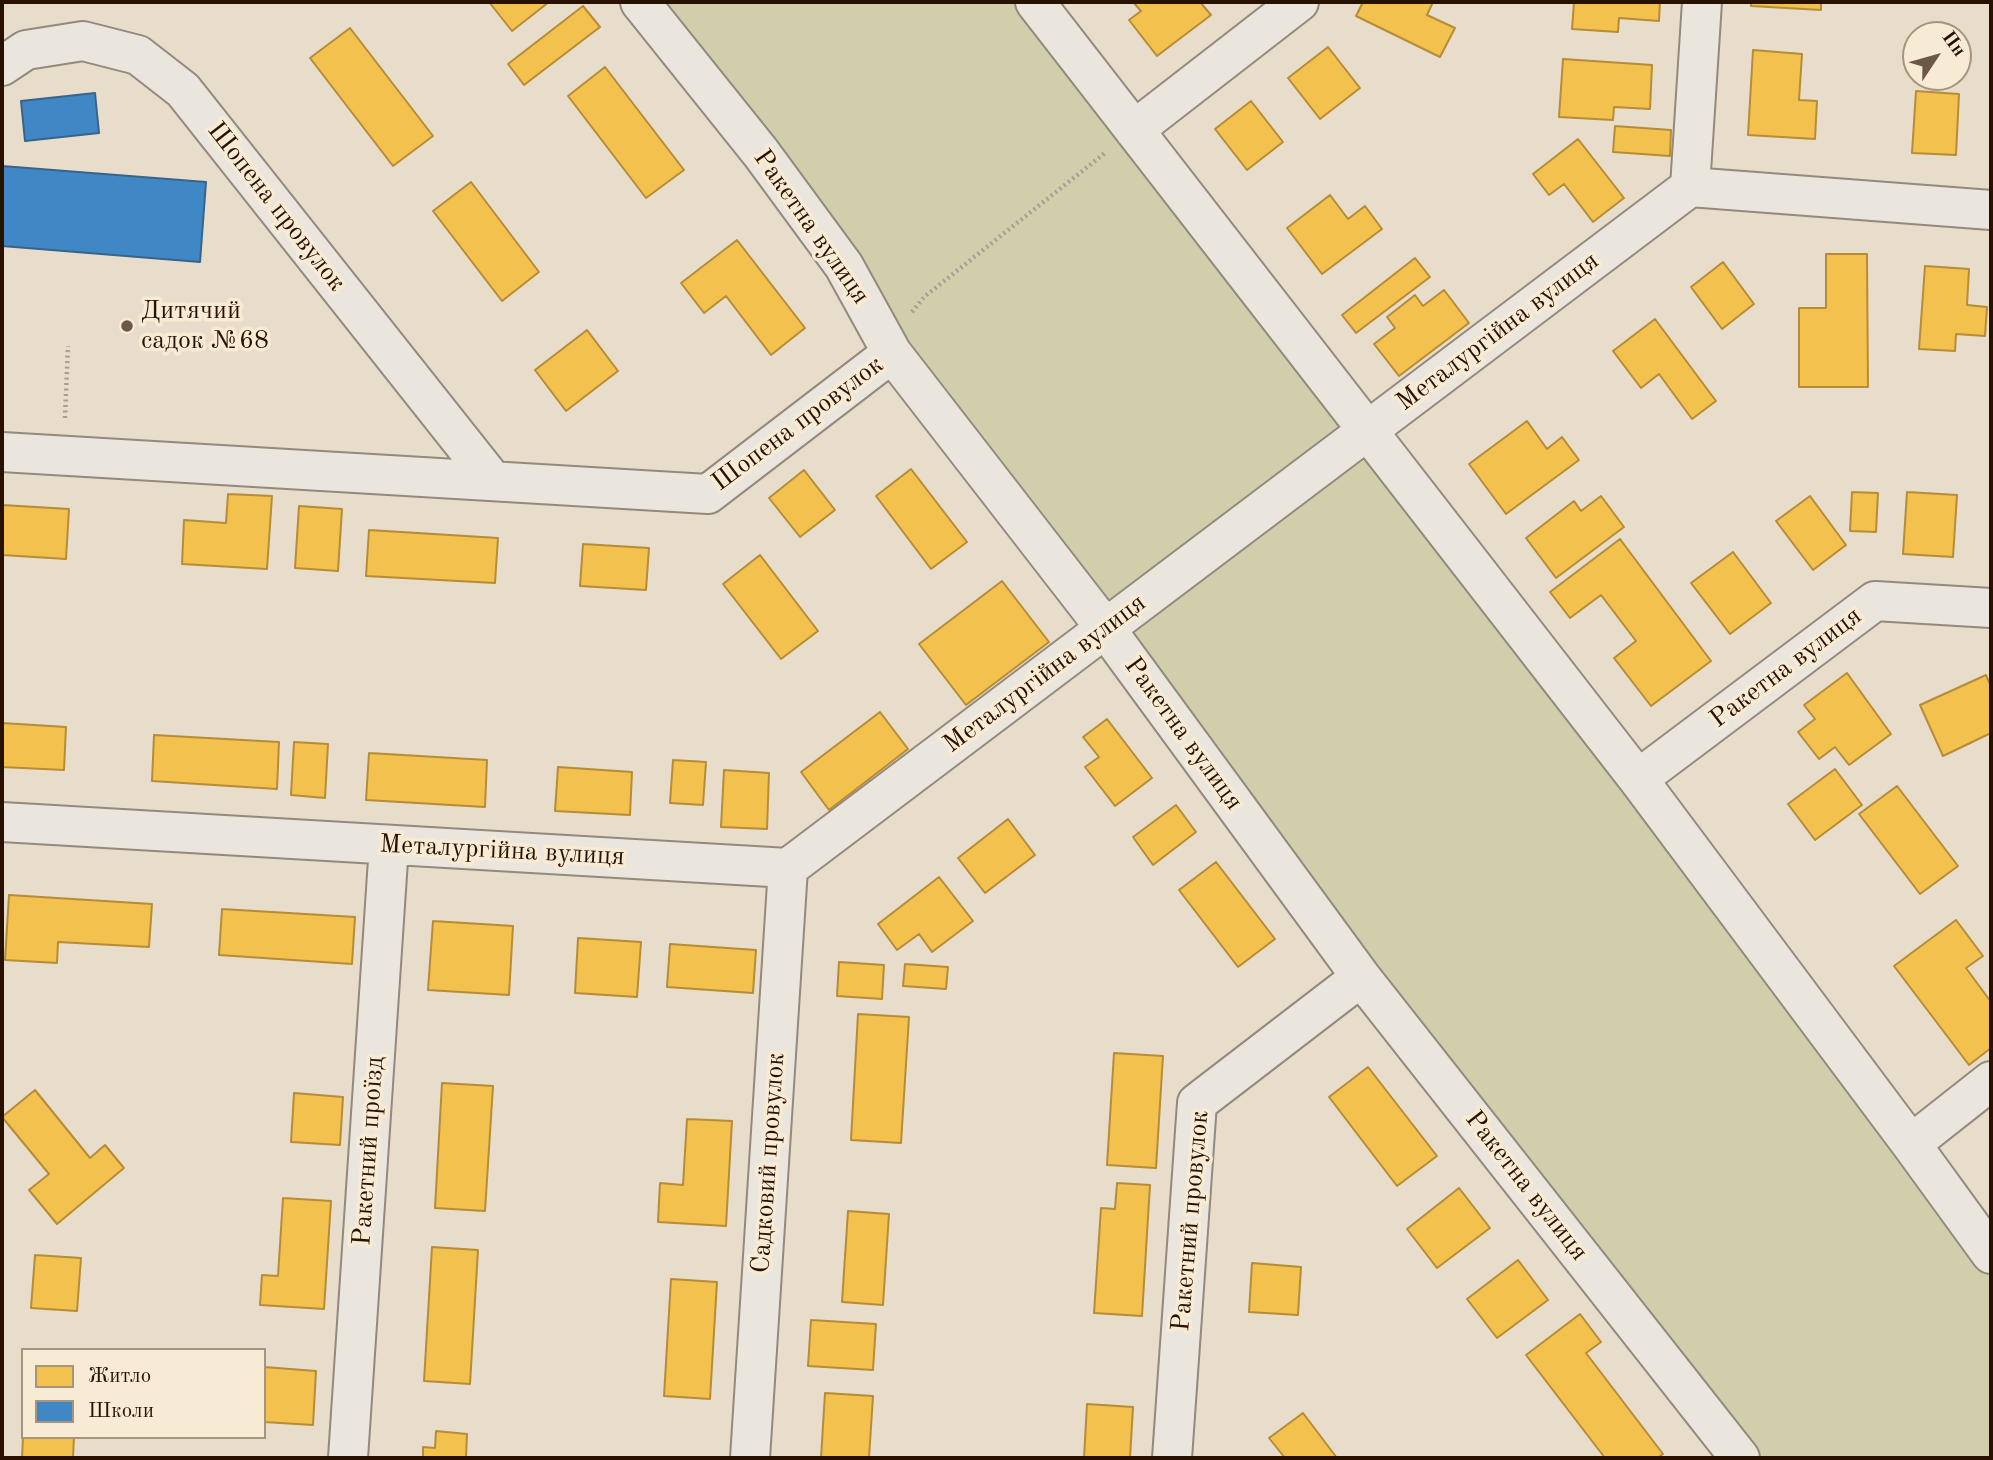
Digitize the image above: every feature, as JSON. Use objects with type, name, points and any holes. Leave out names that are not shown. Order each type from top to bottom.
[{"type":"street","name":"Ракетна вулиця","points":[[640,2],[761,153],[844,266],[892,354],[1106,629],[1361,977],[1740,1458]]},
{"type":"street","points":[[1035,2],[1638,779],[1991,1254]]},
{"type":"street","points":[[1133,130],[1299,2]]},
{"type":"street","points":[[1702,2],[1690,187],[1991,210]]},
{"type":"street","name":"Шопена провулок","points":[[2,66],[26,50],[83,41],[138,55],[183,90],[493,481]]},
{"type":"street","name":"Металургійна вулиця","points":[[2,822],[788,868],[1690,187]]},
{"type":"street","name":"Шопена провулок","points":[[2,452],[708,494],[892,354]]},
{"type":"street","name":"Ракетна вулиця","points":[[1638,779],[1875,601],[1991,608]]},
{"type":"street","name":"Ракетний проїзд","points":[[348,1458],[390,845]]},
{"type":"street","name":"Садковий провулок","points":[[750,1458],[788,868]]},
{"type":"street","name":"Ракетний провулок","points":[[1172,1458],[1197,1103],[1361,977]]},
{"type":"street","points":[[1911,1144],[1991,1081]]},
{"type":"path","points":[[892,354],[908,317],[925,297],[1133,130]]},
{"type":"path","points":[[62,455],[68,346]]},
{"type":"shaded area","points":[[657,2],[1013,2],[1353,443],[1612,771],[1890,1136],[1991,1278],[1991,1458],[1754,1458],[1365,965],[903,347]]},
{"type":"building: Житло","points":[[489,2],[549,2],[512,31]]},
{"type":"building: Житло","points":[[1133,2],[1200,2],[1211,15],[1157,56],[1129,20],[1141,11]]},
{"type":"building: Житло","points":[[1363,2],[1433,2],[1427,15],[1455,28],[1440,57],[1356,16]]},
{"type":"building: Житло","points":[[1574,2],[1660,2],[1659,21],[1619,18],[1618,32],[1572,29]]},
{"type":"building: Житло","points":[[1751,2],[1821,2],[1821,10],[1751,6]]},
{"type":"building: Житло","points":[[583,6],[600,27],[524,85],[508,64]]},
{"type":"building: Житло","points":[[350,28],[433,136],[393,166],[310,58]]},
{"type":"building: Житло","points":[[1328,47],[1360,88],[1320,119],[1288,78]]},
{"type":"building: Житло","points":[[1753,50],[1802,54],[1799,100],[1817,101],[1815,139],[1748,135]]},
{"type":"building: Житло","points":[[1563,59],[1652,65],[1650,109],[1614,107],[1613,120],[1559,117]]},
{"type":"building: Житло","points":[[605,67],[684,170],[646,198],[568,96]]},
{"type":"building: Житло","points":[[1916,91],[1959,94],[1956,155],[1912,153]]},
{"type":"building: Житло","points":[[1251,101],[1283,142],[1247,170],[1215,129]]},
{"type":"building: Житло","points":[[1615,126],[1671,130],[1670,156],[1613,152]]},
{"type":"building: Житло","points":[[1578,139],[1624,198],[1593,222],[1564,184],[1549,195],[1533,174]]},
{"type":"building: Житло","points":[[471,182],[539,272],[502,301],[433,211]]},
{"type":"building: Житло","points":[[1330,195],[1348,219],[1365,206],[1382,229],[1322,274],[1287,228]]},
{"type":"building: Житло","points":[[737,240],[805,328],[771,355],[726,296],[704,313],[681,283]]},
{"type":"building: Житло","points":[[1826,254],[1867,254],[1868,387],[1799,387],[1799,308],[1826,308]]},
{"type":"building: Житло","points":[[1415,258],[1430,277],[1356,333],[1342,315]]},
{"type":"building: Житло","points":[[1723,262],[1754,304],[1722,329],[1691,287]]},
{"type":"building: Житло","points":[[1925,266],[1969,269],[1967,305],[1987,307],[1985,336],[1956,334],[1955,351],[1919,349]]},
{"type":"building: Житло","points":[[1444,290],[1469,323],[1399,376],[1374,344],[1395,328],[1387,317],[1415,295],[1423,306]]},
{"type":"building: Житло","points":[[1655,319],[1716,401],[1692,419],[1659,374],[1641,388],[1613,351]]},
{"type":"building: Житло","points":[[587,330],[618,371],[566,411],[535,370]]},
{"type":"building: Житло","points":[[1527,421],[1547,449],[1562,437],[1579,460],[1506,514],[1469,464]]},
{"type":"building: Житло","points":[[911,469],[967,542],[931,569],[876,496]]},
{"type":"building: Житло","points":[[804,470],[835,510],[800,537],[769,498]]},
{"type":"building: Житло","points":[[1852,492],[1878,493],[1876,532],[1850,531]]},
{"type":"building: Житло","points":[[1907,492],[1957,495],[1953,557],[1903,554]]},
{"type":"building: Житло","points":[[228,494],[272,496],[267,569],[182,564],[184,520],[226,523]]},
{"type":"building: Житло","points":[[1601,496],[1624,527],[1556,578],[1526,538],[1574,501],[1581,511]]},
{"type":"building: Житло","points":[[1810,496],[1846,545],[1813,570],[1776,521]]},
{"type":"building: Житло","points":[[2,505],[69,509],[66,559],[2,555]]},
{"type":"building: Житло","points":[[299,506],[342,509],[338,571],[295,568]]},
{"type":"building: Житло","points":[[369,530],[498,538],[495,583],[366,576]]},
{"type":"building: Житло","points":[[1620,539],[1711,661],[1651,706],[1614,658],[1636,641],[1601,595],[1570,618],[1550,592]]},
{"type":"building: Житло","points":[[583,544],[649,548],[646,590],[580,586]]},
{"type":"building: Житло","points":[[1733,552],[1771,603],[1730,634],[1691,583]]},
{"type":"building: Житло","points":[[760,555],[818,631],[781,659],[723,584]]},
{"type":"building: Житло","points":[[1002,581],[1049,642],[966,705],[919,644]]},
{"type":"building: Житло","points":[[1847,673],[1891,734],[1849,765],[1835,747],[1819,759],[1798,732],[1815,719],[1804,705]]},
{"type":"building: Житло","points":[[1986,675],[1991,687],[1991,733],[1943,756],[1920,705]]},
{"type":"building: Житло","points":[[880,712],[908,749],[829,810],[801,772]]},
{"type":"building: Житло","points":[[1107,719],[1152,778],[1115,806],[1085,767],[1099,757],[1083,737]]},
{"type":"building: Житло","points":[[2,723],[66,727],[64,770],[2,767]]},
{"type":"building: Житло","points":[[154,735],[279,742],[277,789],[152,781]]},
{"type":"building: Житло","points":[[294,742],[328,744],[325,798],[291,795]]},
{"type":"building: Житло","points":[[369,753],[487,760],[485,807],[366,800]]},
{"type":"building: Житло","points":[[673,760],[706,762],[703,805],[670,803]]},
{"type":"building: Житло","points":[[558,767],[632,772],[630,815],[555,811]]},
{"type":"building: Житло","points":[[1835,769],[1862,805],[1815,840],[1788,804]]},
{"type":"building: Житло","points":[[724,770],[769,773],[767,829],[721,827]]},
{"type":"building: Житло","points":[[1897,786],[1958,866],[1920,894],[1859,814]]},
{"type":"building: Житло","points":[[1176,805],[1196,832],[1153,865],[1133,837]]},
{"type":"building: Житло","points":[[1008,819],[1035,855],[985,893],[958,858]]},
{"type":"building: Житло","points":[[1216,862],[1275,939],[1238,967],[1179,890]]},
{"type":"building: Житло","points":[[939,877],[973,921],[932,952],[919,934],[897,950],[878,924]]},
{"type":"building: Житло","points":[[9,895],[152,904],[149,947],[58,942],[57,963],[5,960]]},
{"type":"building: Житло","points":[[222,909],[355,917],[352,964],[219,955]]},
{"type":"building: Житло","points":[[1956,920],[1983,956],[1966,968],[1991,1002],[1991,1048],[1969,1065],[1894,966]]},
{"type":"building: Житло","points":[[433,921],[513,926],[509,995],[428,990]]},
{"type":"building: Житло","points":[[578,938],[641,942],[637,997],[575,993]]},
{"type":"building: Житло","points":[[670,944],[756,950],[753,993],[667,987]]},
{"type":"building: Житло","points":[[839,962],[884,965],[882,999],[837,996]]},
{"type":"building: Житло","points":[[905,964],[948,967],[946,989],[903,986]]},
{"type":"building: Житло","points":[[858,1014],[909,1017],[901,1143],[851,1140]]},
{"type":"building: Житло","points":[[1114,1053],[1163,1056],[1156,1168],[1107,1165]]},
{"type":"building: Житло","points":[[1368,1067],[1437,1156],[1397,1186],[1329,1097]]},
{"type":"building: Житло","points":[[442,1083],[493,1086],[485,1211],[435,1208]]},
{"type":"building: Житло","points":[[35,1090],[90,1158],[105,1145],[124,1168],[57,1224],[29,1190],[49,1174],[2,1117]]},
{"type":"building: Житло","points":[[294,1093],[343,1097],[340,1145],[291,1142]]},
{"type":"building: Житло","points":[[687,1119],[732,1121],[726,1226],[658,1222],[660,1183],[683,1185]]},
{"type":"building: Житло","points":[[1117,1183],[1150,1185],[1142,1316],[1094,1313],[1101,1208],[1115,1209]]},
{"type":"building: Житло","points":[[1459,1188],[1490,1228],[1437,1268],[1407,1229]]},
{"type":"building: Житло","points":[[283,1198],[331,1201],[324,1309],[260,1305],[262,1275],[278,1276]]},
{"type":"building: Житло","points":[[848,1211],[889,1214],[883,1305],[842,1302]]},
{"type":"building: Житло","points":[[432,1247],[478,1250],[470,1384],[424,1381]]},
{"type":"building: Житло","points":[[35,1255],[81,1258],[77,1311],[31,1308]]},
{"type":"building: Житло","points":[[1518,1260],[1548,1300],[1497,1338],[1467,1299]]},
{"type":"building: Житло","points":[[1252,1263],[1301,1267],[1298,1315],[1249,1312]]},
{"type":"building: Житло","points":[[671,1279],[717,1282],[710,1399],[664,1396]]},
{"type":"building: Житло","points":[[1580,1314],[1601,1342],[1586,1353],[1663,1454],[1657,1458],[1605,1458],[1526,1355]]},
{"type":"building: Житло","points":[[811,1320],[876,1324],[873,1370],[808,1366]]},
{"type":"building: Житло","points":[[266,1367],[316,1371],[313,1425],[266,1422]]},
{"type":"building: Житло","points":[[825,1393],[873,1396],[869,1458],[821,1458]]},
{"type":"building: Житло","points":[[1087,1404],[1133,1407],[1130,1458],[1084,1458]]},
{"type":"building: Житло","points":[[1303,1413],[1337,1458],[1285,1458],[1269,1438]]},
{"type":"building: Житло","points":[[436,1431],[467,1434],[466,1458],[423,1458],[423,1447],[435,1448]]},
{"type":"building: Житло","points":[[23,1439],[74,1439],[73,1458],[22,1458]]},
{"type":"building: Школи","points":[[95,93],[99,133],[25,141],[21,101]]},
{"type":"building: Школи","points":[[2,166],[206,182],[200,262],[2,246]]},
{"type":"place","name":"Дитячий садок №68","points":[[127,326]]}]
